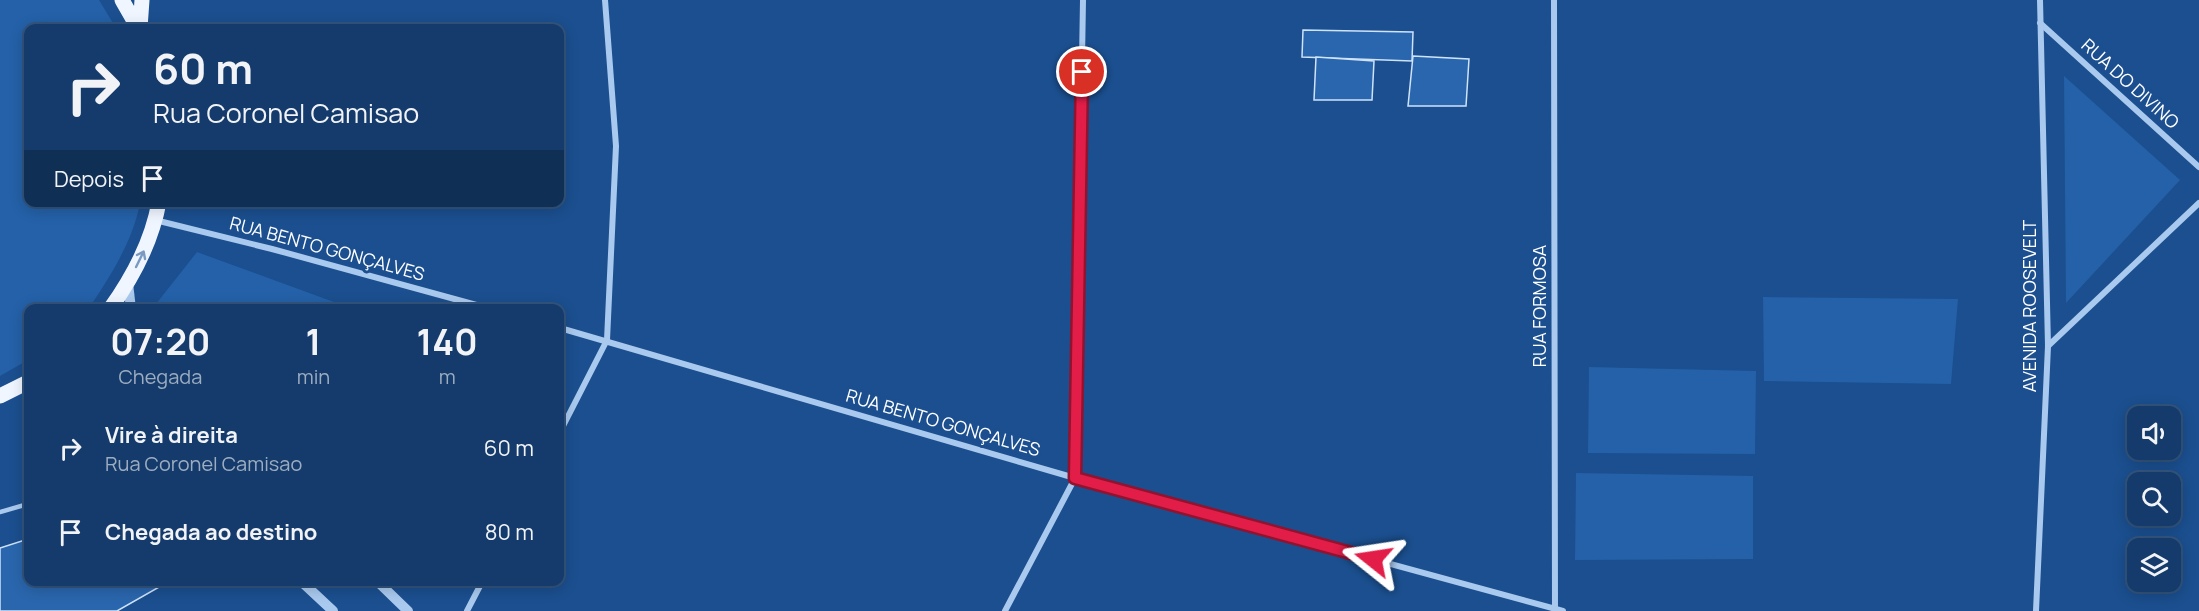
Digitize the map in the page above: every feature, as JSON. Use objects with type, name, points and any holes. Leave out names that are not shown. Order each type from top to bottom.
[{"type":"main road","points":[[122,0],[137,24]]},
{"type":"main road","points":[[139,24],[142,0]]},
{"type":"main road","points":[[114,304],[145,249],[158,207]]},
{"type":"main road","points":[[0,396],[24,385]]},
{"type":"street","points":[[564,424],[607,340],[616,146],[605,0]]},
{"type":"street","points":[[1005,611],[1075,478],[1083,0]]},
{"type":"street","name":"RUA FORMOSA","points":[[1554,0],[1558,610]]},
{"type":"street","name":"AVENIDA ROOSEVELT","points":[[2036,611],[2048,346],[2040,0]]},
{"type":"street","name":"RUA DO DIVINO","points":[[2040,23],[2199,167]]},
{"type":"street","points":[[2048,346],[2199,203]]},
{"type":"street","name":"RUA BENTO GONÇALVES","points":[[154,220],[272,249],[473,304]]},
{"type":"street","points":[[128,283],[130,304]]},
{"type":"street","name":"RUA BENTO GONÇALVES","points":[[564,329],[1075,478],[1558,610]]},
{"type":"street","points":[[306,586],[333,611]]},
{"type":"street","points":[[382,586],[408,611]]},
{"type":"street","points":[[467,611],[480,586]]},
{"type":"lane","points":[[0,513],[24,505]]},
{"type":"shaded area","points":[[0,0],[99,0],[114,24],[24,24],[24,207],[139,207],[137,217],[114,269],[92,304],[24,304],[24,362],[0,376]]},
{"type":"shaded area","points":[[2064,76],[2180,180],[2066,303]]},
{"type":"shaded area","points":[[197,252],[339,304],[156,304]]},
{"type":"shaded area","points":[[1763,297],[1958,299],[1951,384],[1764,381]]},
{"type":"shaded area","points":[[1589,367],[1756,371],[1755,454],[1588,453]]},
{"type":"shaded area","points":[[1576,473],[1753,476],[1753,559],[1575,560]]},
{"type":"building","points":[[1303,30],[1413,32],[1412,61],[1302,57]]},
{"type":"building","points":[[1413,56],[1469,59],[1466,106],[1408,106]]},
{"type":"building","points":[[1316,57],[1374,61],[1372,100],[1314,100]]},
{"type":"building","points":[[24,540],[24,586],[161,586],[117,611],[0,611],[0,548]]},
{"type":"route","points":[[1082,72],[1075,478],[1373,559]]}]
